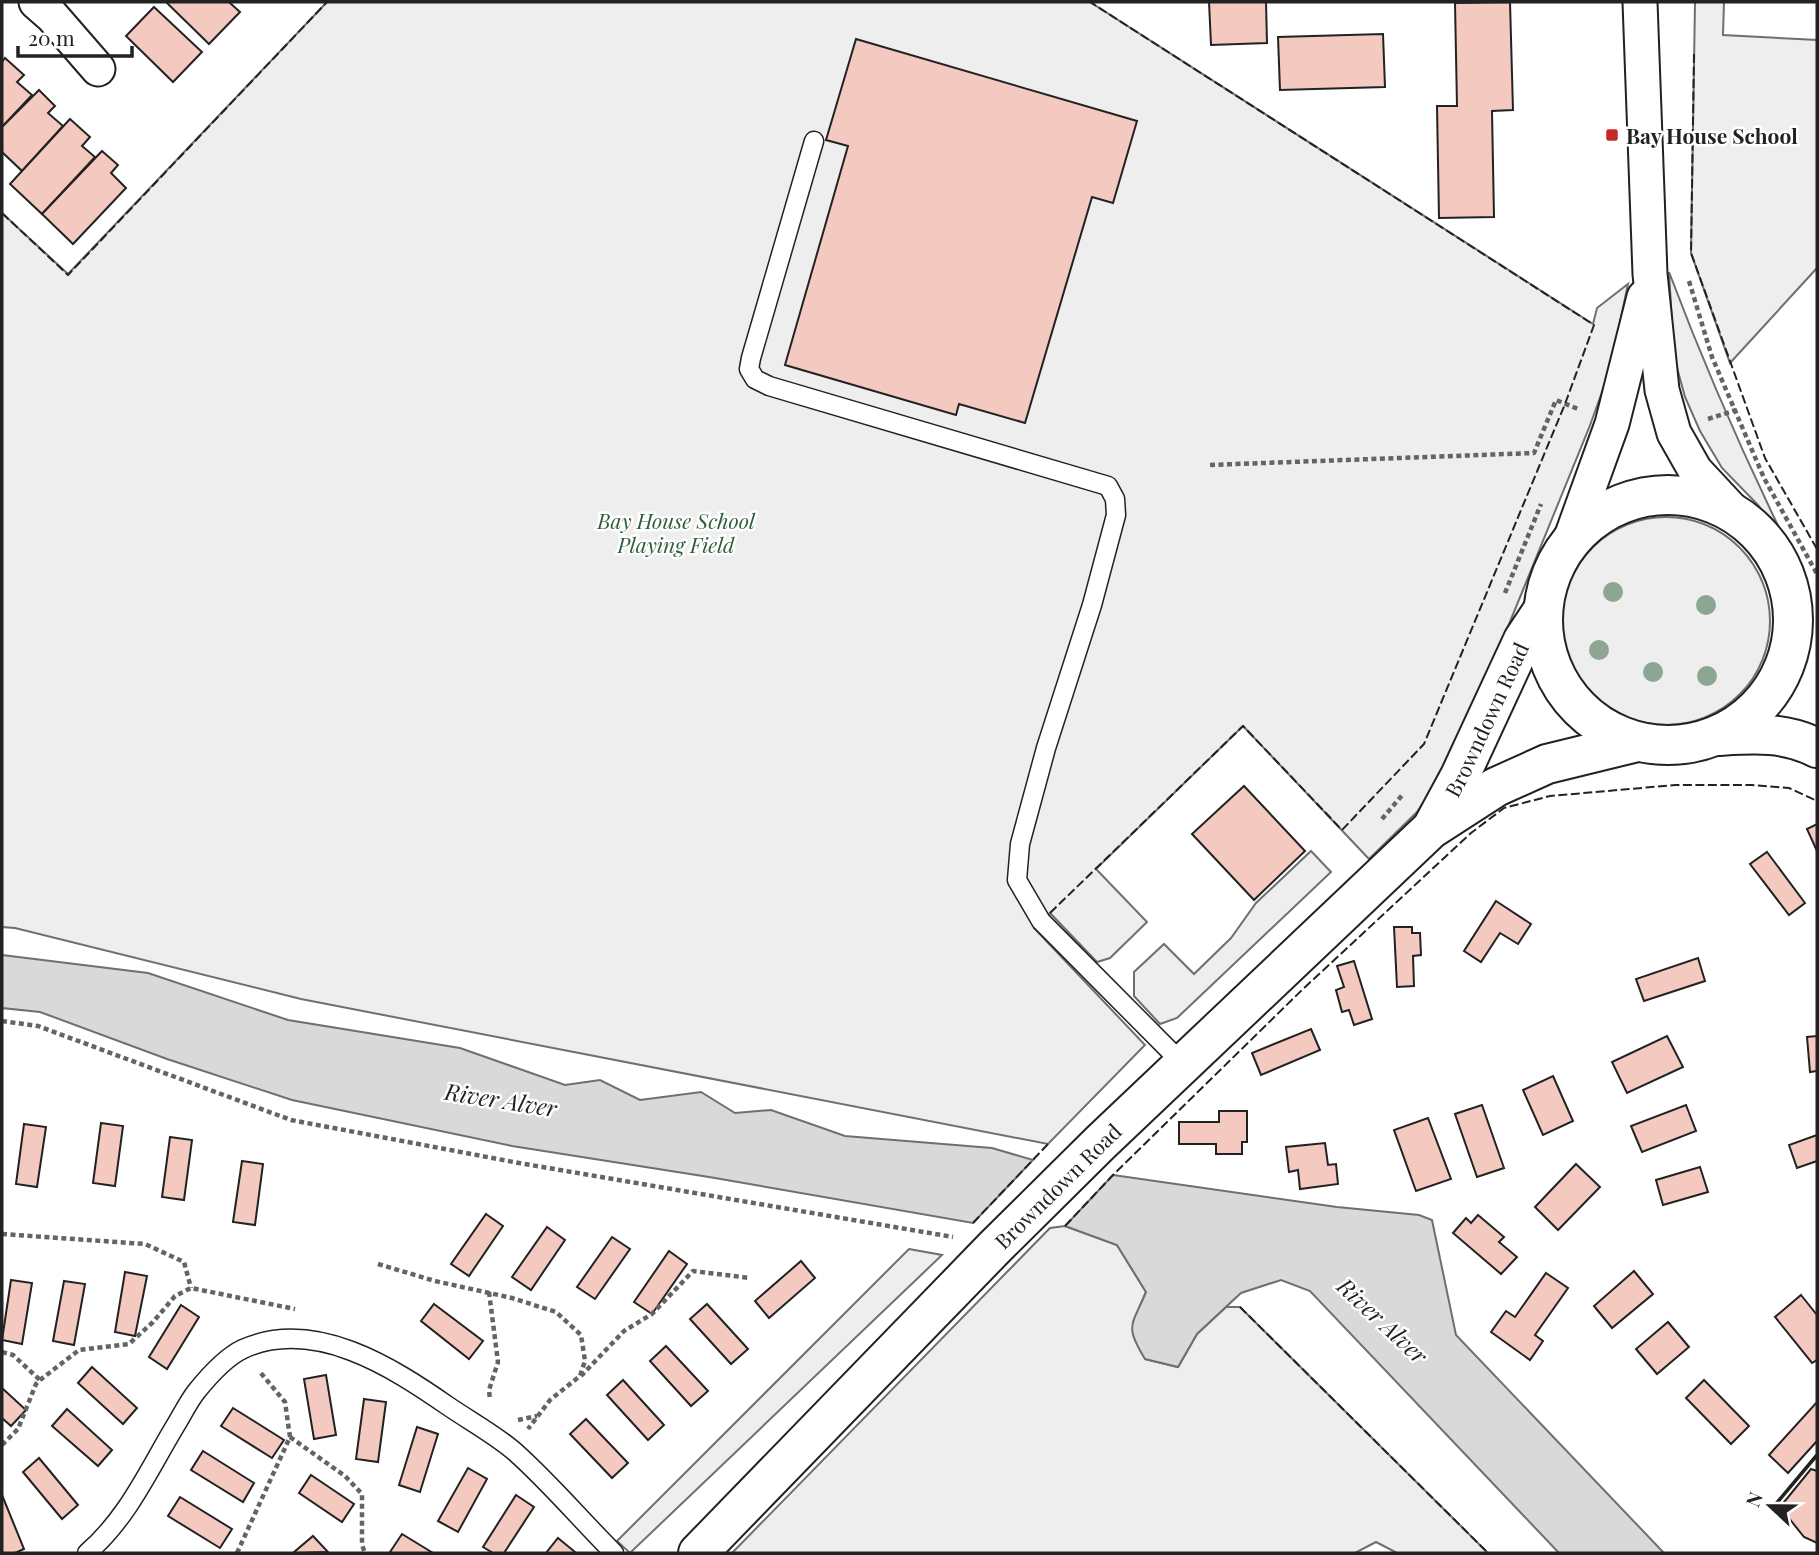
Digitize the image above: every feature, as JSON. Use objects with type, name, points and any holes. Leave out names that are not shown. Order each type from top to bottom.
[{"type":"street","points":[[1640,2],[1650,274],[1662,390],[1674,433],[1695,470],[1736,514],[1764,539],[1783,570],[1793,606],[1817,653]]},
{"type":"street","points":[[52,6],[98,69]]},
{"type":"street","points":[[1650,274],[1612,424],[1569,543],[1551,575],[1543,610],[1545,645],[1557,678],[1577,706],[1604,728],[1637,742],[1677,745],[1716,736],[1773,734],[1803,740],[1817,748]]},
{"type":"street","points":[[1569,543],[1596,517],[1629,500],[1665,494],[1702,499],[1736,514]]},
{"type":"street","points":[[1716,736],[1750,714],[1776,684],[1791,646],[1793,606]]},
{"type":"street","name":"Browndown Road","points":[[1431,829],[1460,776],[1523,640],[1543,610]]},
{"type":"street","name":"Browndown Road","points":[[698,1553],[995,1247],[1182,1063],[1431,829],[1496,787],[1547,764],[1637,742]]},
{"type":"lane","points":[[814,141],[751,358],[749,369],[755,379],[769,386],[1108,486],[1115,499],[1116,515],[1092,605],[1046,748],[1020,844],[1017,880],[1041,921],[1182,1063]]},
{"type":"lane","points":[[87,1553],[101,1542],[131,1504],[196,1392],[227,1360],[242,1350],[267,1342],[313,1340],[353,1351],[377,1362],[428,1392],[513,1450],[614,1553]]},
{"type":"path","points":[[1686,270],[1712,357],[1764,478],[1817,574]]},
{"type":"path","points":[[1210,465],[1534,453],[1556,400],[1580,410]]},
{"type":"path","points":[[1702,422],[1736,410]]},
{"type":"path","points":[[1503,596],[1544,497]]},
{"type":"path","points":[[1377,824],[1411,785]]},
{"type":"path","points":[[2,1021],[38,1026],[291,1120],[519,1163],[957,1237]]},
{"type":"path","points":[[2,1234],[145,1244],[184,1262],[191,1288]]},
{"type":"path","points":[[378,1264],[556,1312],[580,1335],[585,1361],[580,1376]]},
{"type":"path","points":[[513,1450],[550,1400],[580,1376],[624,1331],[652,1314],[693,1271],[750,1278]]},
{"type":"path","points":[[2,1445],[19,1429],[36,1384],[40,1380],[79,1350],[129,1344],[153,1322],[175,1296],[191,1288],[303,1311]]},
{"type":"path","points":[[489,1292],[498,1362],[489,1390],[492,1412]]},
{"type":"path","points":[[237,1553],[289,1437],[285,1402],[242,1350]]},
{"type":"path","points":[[2,1352],[13,1355],[40,1380]]},
{"type":"path","points":[[517,1421],[538,1415]]},
{"type":"path","points":[[289,1437],[345,1476],[362,1494],[362,1545],[365,1553]]},
{"type":"green space","name":"Bay House School Playing Field","points":[[327,2],[1090,2],[1593,324],[1597,308],[1628,284],[1610,370],[1589,428],[1474,710],[1447,768],[1417,812],[1369,859],[1243,726],[1096,869],[1147,922],[1110,958],[1097,962],[1050,913],[1034,928],[1145,1045],[1048,1144],[301,999],[2,927],[2,213],[68,274]]},
{"type":"green space","points":[[1695,2],[1724,2],[1723,35],[1817,40],[1817,268],[1730,363],[1691,253]]},
{"type":"green space","points":[[1669,272],[1724,409],[1786,542],[1758,505],[1722,468],[1700,431],[1685,397],[1674,357]]},
{"type":"green space","points":[[1666,517],[1706,525],[1739,548],[1762,581],[1770,621],[1762,661],[1739,694],[1706,717],[1666,725],[1626,717],[1593,694],[1570,661],[1562,621],[1570,581],[1593,548],[1626,525]]},
{"type":"green space","points":[[1311,851],[1331,872],[1177,1018],[1160,1024],[1134,996],[1134,972],[1164,944],[1194,974],[1231,938],[1256,903]]},
{"type":"green space","points":[[1065,1226],[1117,1245],[1146,1292],[1133,1322],[1145,1359],[1178,1367],[1197,1334],[1226,1307],[1240,1307],[1488,1553],[1397,1553],[1376,1542],[1355,1553],[732,1553],[1050,1228]]},
{"type":"green space","points":[[909,1249],[942,1255],[630,1553],[617,1541]]},
{"type":"water","name":"River Alver","points":[[2,955],[148,973],[288,1020],[460,1048],[565,1085],[600,1080],[640,1100],[701,1092],[735,1113],[771,1110],[845,1136],[992,1148],[1033,1160],[973,1223],[512,1146],[292,1100],[167,1059],[40,1012],[2,1008]]},
{"type":"water","name":"River Alver","points":[[1113,1175],[1337,1207],[1419,1215],[1432,1220],[1456,1335],[1664,1553],[1559,1553],[1310,1291],[1281,1280],[1241,1293],[1197,1334],[1178,1367],[1145,1359],[1134,1339],[1132,1326],[1146,1292],[1117,1245],[1065,1226]]},
{"type":"building","points":[[166,2],[229,2],[240,12],[209,44]]},
{"type":"building","points":[[1209,2],[1266,2],[1267,43],[1211,45]]},
{"type":"building","points":[[1510,2],[1513,110],[1492,111],[1494,217],[1439,218],[1437,106],[1457,106],[1455,3]]},
{"type":"building","points":[[154,7],[202,52],[173,82],[126,36]]},
{"type":"building","points":[[1383,34],[1385,87],[1280,90],[1278,37]]},
{"type":"building","points":[[856,39],[1137,121],[1113,203],[1092,197],[1025,423],[959,404],[956,415],[785,365],[848,146],[826,140]]},
{"type":"building","points":[[5,58],[24,75],[17,82],[32,95],[2,127],[2,62]]},
{"type":"building","points":[[39,90],[55,106],[48,113],[63,126],[22,171],[2,152],[2,127]]},
{"type":"building","points":[[70,119],[90,137],[82,146],[95,157],[42,214],[10,184]]},
{"type":"building","points":[[102,151],[118,165],[111,173],[126,188],[73,244],[42,214]]},
{"type":"building","points":[[1244,786],[1305,851],[1254,900],[1192,834]]},
{"type":"building","points":[[1817,824],[1817,851],[1807,829]]},
{"type":"building","points":[[1767,852],[1805,903],[1789,915],[1750,864]]},
{"type":"building","points":[[1496,901],[1531,924],[1518,944],[1500,933],[1481,962],[1464,951]]},
{"type":"building","points":[[1394,927],[1412,927],[1412,933],[1420,933],[1421,955],[1413,956],[1414,986],[1397,987]]},
{"type":"building","points":[[1698,958],[1705,981],[1644,1001],[1636,979]]},
{"type":"building","points":[[1354,961],[1372,1019],[1354,1025],[1349,1010],[1342,1012],[1336,990],[1344,987],[1337,966]]},
{"type":"building","points":[[1311,1029],[1320,1050],[1261,1075],[1252,1053]]},
{"type":"building","points":[[1667,1036],[1683,1067],[1627,1093],[1612,1062]]},
{"type":"building","points":[[1817,1036],[1817,1071],[1810,1072],[1807,1037]]},
{"type":"building","points":[[1553,1076],[1573,1121],[1543,1135],[1523,1090]]},
{"type":"building","points":[[1482,1105],[1504,1168],[1477,1177],[1455,1114]]},
{"type":"building","points":[[1686,1105],[1696,1131],[1642,1152],[1631,1126]]},
{"type":"building","points":[[1219,1111],[1247,1111],[1247,1142],[1242,1142],[1242,1154],[1216,1154],[1216,1144],[1179,1144],[1179,1122],[1219,1122]]},
{"type":"building","points":[[1428,1118],[1451,1179],[1416,1191],[1394,1130]]},
{"type":"building","points":[[101,1123],[123,1126],[115,1186],[93,1183]]},
{"type":"building","points":[[24,1124],[46,1127],[37,1187],[16,1184]]},
{"type":"building","points":[[1817,1135],[1817,1161],[1797,1168],[1789,1145]]},
{"type":"building","points":[[170,1137],[192,1140],[184,1200],[162,1197]]},
{"type":"building","points":[[1325,1143],[1328,1165],[1336,1164],[1338,1184],[1300,1189],[1298,1170],[1289,1172],[1286,1147]]},
{"type":"building","points":[[242,1161],[263,1164],[255,1225],[233,1222]]},
{"type":"building","points":[[1576,1164],[1600,1187],[1558,1230],[1535,1207]]},
{"type":"building","points":[[1700,1167],[1708,1192],[1663,1205],[1656,1180]]},
{"type":"building","points":[[486,1214],[503,1226],[469,1276],[451,1264]]},
{"type":"building","points":[[1478,1215],[1504,1237],[1499,1242],[1517,1257],[1501,1274],[1453,1233],[1466,1218],[1471,1223]]},
{"type":"building","points":[[547,1227],[565,1240],[531,1290],[512,1277]]},
{"type":"building","points":[[612,1237],[630,1249],[595,1299],[577,1287]]},
{"type":"building","points":[[669,1251],[687,1264],[652,1314],[634,1302]]},
{"type":"building","points":[[801,1261],[815,1278],[769,1318],[755,1301]]},
{"type":"building","points":[[1634,1271],[1653,1294],[1612,1328],[1594,1306]]},
{"type":"building","points":[[125,1272],[147,1276],[135,1336],[115,1332]]},
{"type":"building","points":[[1546,1273],[1568,1288],[1535,1335],[1543,1341],[1530,1360],[1491,1332],[1506,1311],[1515,1317]]},
{"type":"building","points":[[11,1280],[32,1283],[22,1344],[2,1340]]},
{"type":"building","points":[[64,1281],[85,1284],[74,1345],[53,1341]]},
{"type":"building","points":[[1801,1295],[1817,1315],[1817,1360],[1812,1363],[1775,1317]]},
{"type":"building","points":[[434,1304],[483,1341],[469,1359],[421,1321]]},
{"type":"building","points":[[707,1304],[748,1349],[731,1364],[690,1319]]},
{"type":"building","points":[[181,1305],[199,1317],[167,1369],[149,1357]]},
{"type":"building","points":[[1668,1322],[1689,1347],[1657,1374],[1636,1349]]},
{"type":"building","points":[[666,1346],[708,1391],[691,1406],[650,1361]]},
{"type":"building","points":[[92,1367],[137,1408],[123,1424],[78,1383]]},
{"type":"building","points":[[326,1375],[336,1435],[314,1439],[304,1379]]},
{"type":"building","points":[[623,1380],[664,1425],[648,1440],[607,1395]]},
{"type":"building","points":[[1704,1380],[1749,1426],[1731,1444],[1686,1398]]},
{"type":"building","points":[[2,1388],[26,1410],[11,1426],[2,1418]]},
{"type":"building","points":[[364,1399],[386,1402],[378,1462],[356,1459]]},
{"type":"building","points":[[1817,1402],[1817,1441],[1788,1473],[1769,1455]]},
{"type":"building","points":[[233,1408],[284,1440],[272,1458],[221,1426]]},
{"type":"building","points":[[67,1409],[112,1450],[98,1466],[52,1426]]},
{"type":"building","points":[[586,1419],[628,1463],[612,1478],[570,1434]]},
{"type":"building","points":[[417,1427],[438,1434],[420,1492],[399,1485]]},
{"type":"building","points":[[203,1451],[254,1483],[243,1502],[191,1470]]},
{"type":"building","points":[[39,1458],[78,1505],[62,1519],[23,1472]]},
{"type":"building","points":[[468,1468],[487,1479],[458,1532],[438,1521]]},
{"type":"building","points":[[1811,1469],[1817,1471],[1817,1543],[1804,1537],[1780,1507]]},
{"type":"building","points":[[311,1475],[354,1504],[342,1522],[299,1493]]},
{"type":"building","points":[[2,1495],[24,1549],[15,1553],[2,1551]]},
{"type":"building","points":[[516,1495],[534,1507],[504,1553],[493,1553],[483,1547]]},
{"type":"building","points":[[180,1497],[232,1529],[220,1548],[168,1516]]},
{"type":"building","points":[[402,1534],[433,1553],[390,1552]]},
{"type":"building","points":[[313,1536],[328,1552],[293,1553]]},
{"type":"building","points":[[558,1538],[575,1552],[546,1553]]},
{"type":"fence","points":[[2,213],[68,275],[327,2]]},
{"type":"fence","points":[[1050,913],[1243,726],[1342,830],[1424,744],[1565,404],[1594,325],[1090,2]]},
{"type":"fence","points":[[1694,54],[1691,253],[1765,458],[1817,549]]},
{"type":"fence","points":[[1065,1226],[1113,1175],[1303,989],[1471,833],[1504,808],[1550,796],[1675,785],[1789,788],[1817,801]]},
{"type":"fence","points":[[973,1223],[1048,1144]]},
{"type":"fence","points":[[1240,1307],[1488,1553]]},
{"type":"wall","points":[[1775,1505],[1817,1455]]},
{"type":"place","name":"Bay House School","points":[[1612,135]]}]
